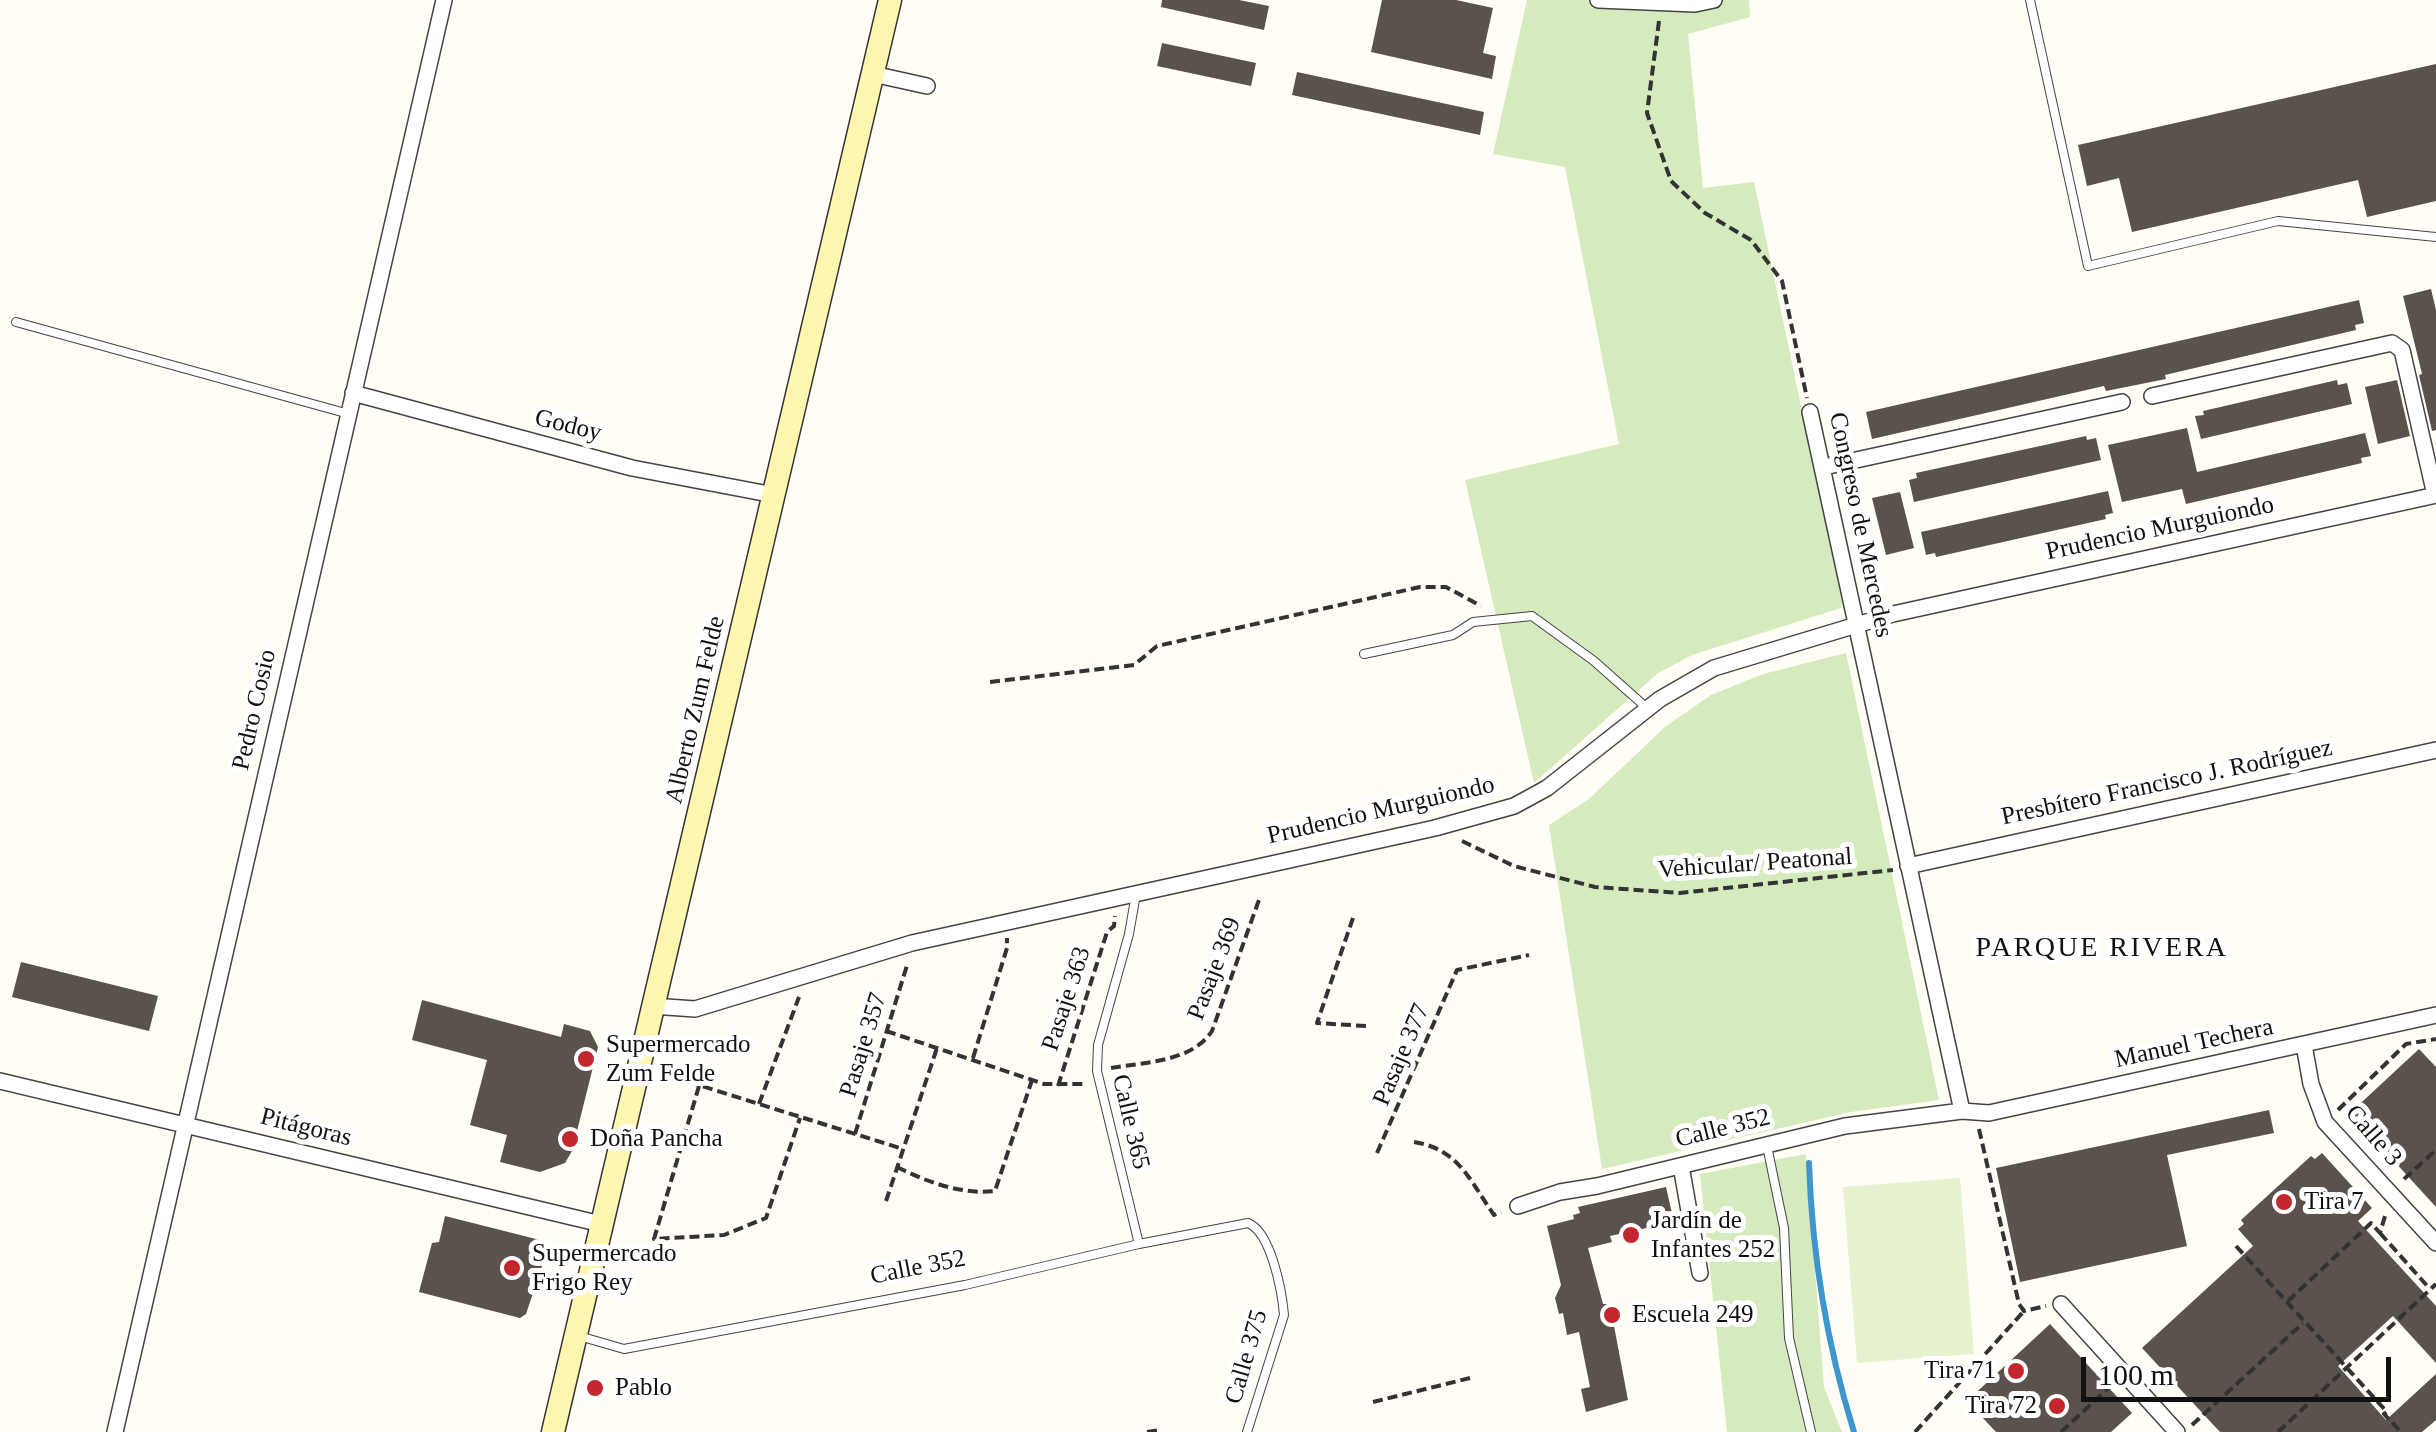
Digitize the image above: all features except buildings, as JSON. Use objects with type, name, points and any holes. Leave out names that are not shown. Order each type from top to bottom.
[{"type":"street","name":"Pedro Cosio","points":[[115,1432],[444,0]]},
{"type":"street","name":"Alberto Zum Felde","points":[[553,1432],[890,0]]},
{"type":"street","points":[[1598,0],[1695,4],[1714,0]]},
{"type":"street","points":[[873,74],[927,86]]},
{"type":"street","points":[[2152,396],[2392,343],[2402,350],[2436,495]]},
{"type":"street","name":"Godoy","points":[[353,393],[632,468],[774,495]]},
{"type":"street","points":[[1824,467],[2122,402]]},
{"type":"street","name":"Congreso de Mercedes","points":[[1810,412],[1962,1111]]},
{"type":"street","name":"Prudencio Murguiondo","points":[[652,1006],[695,1009],[912,943],[1435,828],[1514,806],[1548,788],[1648,708],[1714,668],[1970,596],[2436,495]]},
{"type":"street","name":"Presbítero Francisco J. Rodríguez","points":[[1908,866],[2436,750]]},
{"type":"street","name":"Manuel Techera","points":[[1962,1111],[1989,1113],[2436,1015]]},
{"type":"street","name":"Calle 3","points":[[2304,1045],[2311,1084],[2325,1122],[2436,1243]]},
{"type":"street","name":"Pitágoras","points":[[0,1081],[601,1224]]},
{"type":"street","name":"Calle 352","points":[[1518,1206],[1560,1192],[1845,1126],[1962,1111]]},
{"type":"street","points":[[1681,1166],[1700,1272]]},
{"type":"street","points":[[2060,1304],[2177,1432]]},
{"type":"lane","points":[[2030,0],[2088,266],[2278,221],[2436,237]]},
{"type":"lane","points":[[16,322],[349,414]]},
{"type":"lane","points":[[1364,654],[1444,637],[1474,622],[1520,615],[1541,621],[1594,660],[1648,708]]},
{"type":"lane","name":"Calle 365","points":[[1136,892],[1129,934],[1098,1045],[1097,1070],[1140,1244]]},
{"type":"lane","points":[[1767,1144],[1784,1228],[1789,1338],[1811,1432]]},
{"type":"lane","name":"Calle 352","points":[[576,1335],[624,1349],[964,1285],[1242,1223],[1254,1224],[1264,1235]]},
{"type":"lane","name":"Calle 375","points":[[1247,1432],[1284,1315],[1264,1235]]},
{"type":"path","name":"Congreso de Mercedes","points":[[1669,1],[1657,28],[1647,113],[1671,181],[1705,213],[1751,240],[1782,281],[1810,412]]},
{"type":"path","points":[[990,682],[1134,665],[1158,646],[1420,586],[1446,587],[1488,610],[1491,620]]},
{"type":"path","name":"Vehicular/ Peatonal","points":[[1435,828],[1514,866],[1595,887],[1680,893],[1908,866]]},
{"type":"path","name":"Pasaje 369","points":[[1097,1070],[1172,1058],[1196,1049],[1212,1032],[1260,897]]},
{"type":"path","points":[[1353,918],[1317,1023],[1366,1026]]},
{"type":"path","name":"Pasaje 363","points":[[1058,1086],[1107,932],[1114,926]]},
{"type":"path","points":[[972,1058],[1007,940]]},
{"type":"path","name":"Pasaje 377","points":[[1377,1153],[1457,970],[1529,955]]},
{"type":"path","name":"Pasaje 357","points":[[855,1134],[907,967]]},
{"type":"path","points":[[758,1104],[772,1066],[778,1061],[801,993]]},
{"type":"path","points":[[886,1031],[1032,1080],[1058,1086],[1099,1082]]},
{"type":"path","points":[[2325,1122],[2406,1044],[2436,1039]]},
{"type":"path","points":[[886,1201],[937,1048]]},
{"type":"path","points":[[664,1075],[904,1149]]},
{"type":"path","name":"Pasaje 363","points":[[898,1167],[919,1178],[961,1189],[995,1191],[1032,1080]]},
{"type":"path","points":[[699,1086],[654,1239],[724,1235],[766,1218],[800,1118]]},
{"type":"path","points":[[1982,1141],[2010,1274],[2018,1304],[2024,1310]]},
{"type":"path","points":[[1414,1142],[1436,1146],[1450,1154],[1494,1214],[1518,1206]]},
{"type":"path","points":[[2380,1233],[2393,1197],[2436,1150]]},
{"type":"path","points":[[2278,1432],[2434,1287],[2371,1223],[2287,1302]]},
{"type":"path","points":[[2236,1246],[2401,1432]]},
{"type":"path","points":[[1915,1432],[2024,1310],[2060,1304]]},
{"type":"path","points":[[2185,1432],[2305,1322]]},
{"type":"path","points":[[2061,1432],[2124,1374]]},
{"type":"path","points":[[1373,1402],[1470,1378]]},
{"type":"path","points":[[1147,1432],[1159,1430]]},
{"type":"green space","points":[[1527,0],[1749,0],[1750,17],[1688,34],[1703,188],[1754,182],[1842,602],[1841,608],[1692,655],[1658,673],[1534,783],[1465,480],[1619,444],[1565,167],[1493,154]]},
{"type":"green space","points":[[1846,653],[1939,1100],[1851,1112],[1602,1169],[1549,825],[1589,799],[1666,726],[1711,695],[1763,674]]},
{"type":"green space","points":[[1806,1154],[1824,1387],[1842,1432],[1727,1432],[1700,1174]]},
{"type":"green space","points":[[1960,1178],[1974,1354],[1857,1363],[1843,1187]]},
{"type":"waterway","points":[[1809,1163],[1822,1299],[1854,1432]]},
{"type":"place","name":"Supermercado Zum Felde","points":[[586,1059]]},
{"type":"place","name":"Doña Pancha","points":[[570,1139]]},
{"type":"place","name":"Tira 7","points":[[2284,1202]]},
{"type":"place","name":"Jardín de Infantes 252","points":[[1631,1235]]},
{"type":"place","name":"Supermercado Frigo Rey","points":[[512,1268]]},
{"type":"place","name":"Escuela 249","points":[[1612,1315]]},
{"type":"place","name":"Tira 71","points":[[2016,1371]]},
{"type":"place","name":"Pablo","points":[[595,1388]]},
{"type":"place","name":"Tira 72","points":[[2057,1406]]},
{"type":"district","name":"PARQUE RIVERA","points":[[2102,949]]}]
